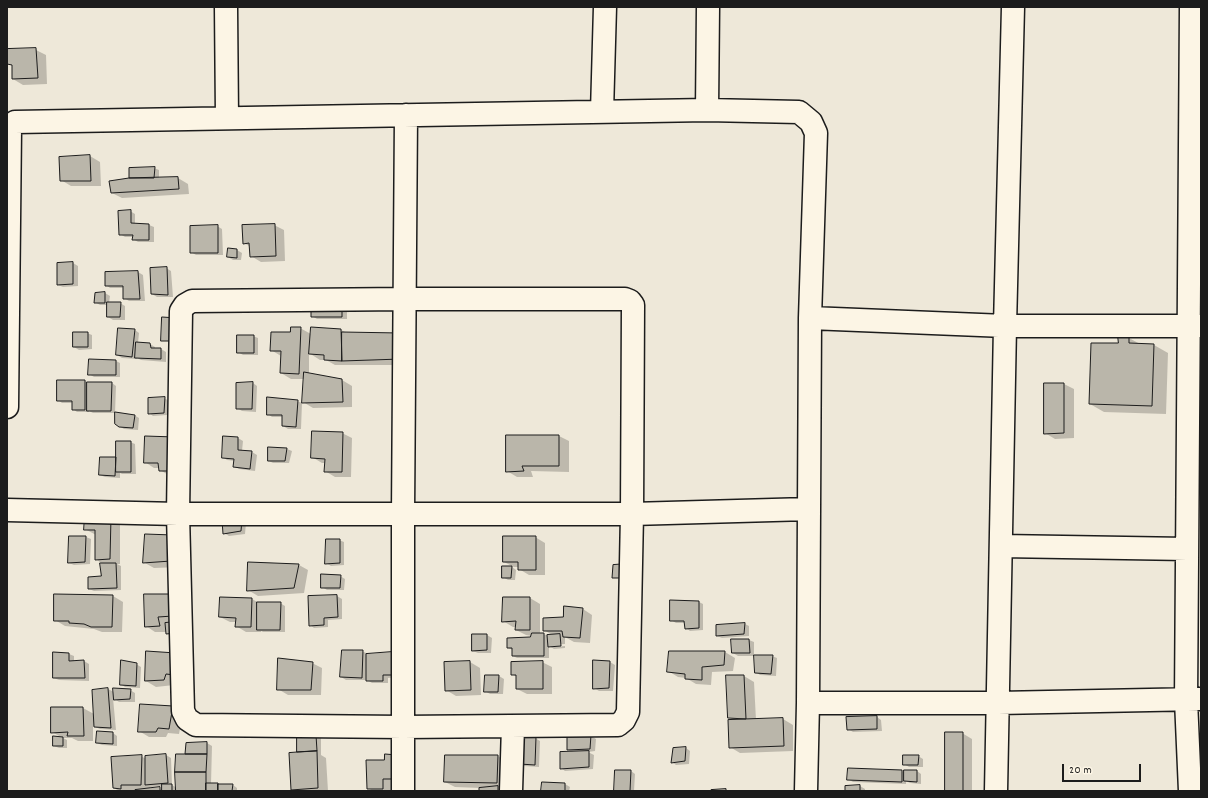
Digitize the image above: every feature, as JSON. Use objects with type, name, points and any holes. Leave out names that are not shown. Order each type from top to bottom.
[{"type":"street","points":[[226,7],[227,118]]},
{"type":"street","points":[[602,112],[605,7]]},
{"type":"street","points":[[707,110],[708,7]]},
{"type":"street","points":[[996,791],[1013,7]]},
{"type":"street","points":[[1190,791],[1193,700],[1187,549],[1195,326],[1191,7]]},
{"type":"street","points":[[7,407],[10,128],[15,122],[707,110],[798,112],[811,122],[816,133],[810,318],[808,703],[806,791]]},
{"type":"street","points":[[403,791],[402,727],[406,115]]},
{"type":"street","points":[[625,299],[630,301],[633,305],[632,514],[628,712],[624,720],[618,725],[402,727],[196,725],[187,719],[183,711],[178,514],[181,312],[185,305],[192,301],[625,299]]},
{"type":"street","points":[[810,318],[1005,326],[1195,326]]},
{"type":"street","points":[[7,510],[178,514],[632,514],[808,509]]},
{"type":"street","points":[[1001,546],[1187,549]]},
{"type":"street","points":[[808,703],[998,703],[1193,700]]},
{"type":"street","points":[[511,791],[513,726]]},
{"type":"building","points":[[36,48],[38,78],[12,79],[12,65],[7,64],[7,49]]},
{"type":"building","points":[[90,155],[91,181],[60,181],[59,157]]},
{"type":"building","points":[[155,167],[154,178],[129,178],[129,168]]},
{"type":"building","points":[[178,177],[179,189],[111,193],[109,181],[129,178]]},
{"type":"building","points":[[131,210],[131,223],[149,224],[149,240],[132,240],[133,235],[119,235],[118,211]]},
{"type":"building","points":[[275,224],[276,256],[250,257],[249,243],[243,244],[242,225]]},
{"type":"building","points":[[218,225],[218,253],[190,253],[190,226]]},
{"type":"building","points":[[228,248],[237,249],[237,258],[227,257]]},
{"type":"building","points":[[73,262],[73,284],[57,285],[57,263]]},
{"type":"building","points":[[167,267],[168,295],[151,294],[150,268]]},
{"type":"building","points":[[138,271],[140,299],[123,299],[123,286],[105,286],[105,272]]},
{"type":"building","points":[[105,292],[105,303],[94,303],[95,293]]},
{"type":"building","points":[[107,302],[121,302],[120,317],[107,317]]},
{"type":"building","points":[[342,304],[342,317],[311,317],[311,305]]},
{"type":"building","points":[[162,317],[177,318],[176,341],[161,341]]},
{"type":"building","points":[[291,327],[301,327],[299,374],[280,373],[281,351],[270,351],[271,332],[290,332]]},
{"type":"building","points":[[311,327],[341,329],[342,361],[324,360],[324,355],[309,354]]},
{"type":"building","points":[[118,328],[135,329],[132,357],[116,355]]},
{"type":"building","points":[[73,332],[88,332],[88,347],[73,347]]},
{"type":"building","points":[[342,332],[400,333],[401,359],[342,361]]},
{"type":"building","points":[[237,335],[254,335],[254,353],[237,353]]},
{"type":"building","points":[[1118,336],[1129,337],[1129,343],[1154,344],[1152,406],[1089,404],[1091,343],[1118,343]]},
{"type":"building","points":[[136,342],[150,343],[151,348],[161,348],[161,359],[135,358]]},
{"type":"building","points":[[89,359],[116,360],[116,375],[88,375]]},
{"type":"building","points":[[304,372],[342,379],[343,402],[302,403]]},
{"type":"building","points":[[57,380],[85,380],[85,410],[72,410],[72,401],[57,401]]},
{"type":"building","points":[[87,382],[112,382],[111,411],[87,411]]},
{"type":"building","points":[[253,382],[252,409],[236,409],[236,383]]},
{"type":"building","points":[[1044,383],[1064,383],[1064,433],[1044,434]]},
{"type":"building","points":[[165,397],[164,413],[148,414],[148,398]]},
{"type":"building","points":[[267,397],[298,400],[296,427],[282,426],[282,415],[267,415]]},
{"type":"building","points":[[115,412],[135,415],[133,428],[119,427],[115,424]]},
{"type":"building","points":[[312,431],[343,432],[342,472],[324,472],[325,459],[311,458]]},
{"type":"building","points":[[506,435],[559,435],[559,466],[522,466],[524,471],[506,472]]},
{"type":"building","points":[[145,436],[175,437],[175,471],[159,471],[158,463],[144,463]]},
{"type":"building","points":[[223,436],[238,437],[238,450],[252,451],[250,469],[233,467],[234,459],[222,458]]},
{"type":"building","points":[[116,441],[131,441],[131,472],[116,472]]},
{"type":"building","points":[[268,447],[287,448],[285,461],[268,461]]},
{"type":"building","points":[[100,457],[116,457],[115,476],[99,475]]},
{"type":"building","points":[[85,516],[111,517],[110,559],[95,560],[95,530],[84,530]]},
{"type":"building","points":[[242,519],[241,531],[223,534],[222,520]]},
{"type":"building","points":[[145,534],[173,535],[171,561],[143,563]]},
{"type":"building","points":[[69,536],[86,536],[85,562],[68,563]]},
{"type":"building","points":[[503,536],[536,536],[536,570],[518,570],[518,562],[503,562]]},
{"type":"building","points":[[326,539],[340,539],[340,563],[325,564]]},
{"type":"building","points":[[248,562],[299,564],[294,588],[247,591]]},
{"type":"building","points":[[100,563],[116,563],[117,588],[88,589],[88,577],[101,576]]},
{"type":"building","points":[[627,564],[627,578],[612,578],[613,565]]},
{"type":"building","points":[[502,566],[512,566],[511,578],[502,578]]},
{"type":"building","points":[[321,574],[341,575],[340,588],[321,588]]},
{"type":"building","points":[[54,594],[113,595],[112,627],[91,627],[84,624],[69,623],[69,621],[54,621]]},
{"type":"building","points":[[144,594],[171,594],[173,616],[158,617],[160,626],[145,627]]},
{"type":"building","points":[[337,595],[338,617],[324,618],[324,625],[309,626],[308,596]]},
{"type":"building","points":[[220,597],[252,598],[251,627],[235,627],[236,618],[219,617]]},
{"type":"building","points":[[503,597],[530,597],[530,630],[515,630],[516,621],[502,622]]},
{"type":"building","points":[[670,600],[699,601],[699,628],[685,629],[684,621],[670,621]]},
{"type":"building","points":[[257,602],[281,602],[280,630],[257,630]]},
{"type":"building","points":[[564,606],[583,608],[580,638],[563,637],[562,631],[543,631],[543,618],[563,617]]},
{"type":"building","points":[[175,622],[176,633],[166,634],[165,623]]},
{"type":"building","points":[[745,623],[744,634],[716,636],[716,625]]},
{"type":"building","points":[[532,633],[544,633],[544,656],[512,656],[512,648],[507,648],[507,638],[530,637]]},
{"type":"building","points":[[472,634],[487,634],[487,650],[472,651]]},
{"type":"building","points":[[560,634],[561,646],[548,647],[547,635]]},
{"type":"building","points":[[731,639],[749,639],[750,653],[732,653]]},
{"type":"building","points":[[342,650],[363,650],[362,678],[340,677]]},
{"type":"building","points":[[146,651],[176,653],[175,675],[166,674],[164,680],[145,681]]},
{"type":"building","points":[[669,651],[725,651],[724,665],[702,667],[702,680],[685,679],[685,674],[667,672]]},
{"type":"building","points":[[53,652],[69,653],[69,661],[84,660],[85,678],[53,678]]},
{"type":"building","points":[[392,652],[393,675],[383,675],[383,681],[366,681],[366,654]]},
{"type":"building","points":[[754,655],[773,655],[771,674],[755,673]]},
{"type":"building","points":[[278,658],[313,662],[311,690],[277,690]]},
{"type":"building","points":[[121,660],[137,663],[136,686],[120,685]]},
{"type":"building","points":[[593,660],[610,661],[609,688],[593,689]]},
{"type":"building","points":[[470,661],[471,690],[445,691],[444,662]]},
{"type":"building","points":[[543,661],[543,689],[516,689],[516,675],[511,675],[511,662]]},
{"type":"building","points":[[485,675],[499,675],[498,692],[484,692]]},
{"type":"building","points":[[726,675],[744,675],[746,719],[728,718]]},
{"type":"building","points":[[108,688],[111,728],[94,727],[92,690]]},
{"type":"building","points":[[113,688],[131,689],[130,699],[114,700]]},
{"type":"building","points":[[140,704],[173,706],[169,729],[158,728],[156,732],[138,732]]},
{"type":"building","points":[[51,707],[83,707],[84,736],[67,736],[68,732],[51,733]]},
{"type":"building","points":[[877,716],[877,729],[847,730],[846,717]]},
{"type":"building","points":[[783,718],[784,746],[729,748],[728,720]]},
{"type":"building","points":[[97,731],[113,732],[113,744],[96,743]]},
{"type":"building","points":[[945,732],[963,732],[963,791],[945,791]]},
{"type":"building","points":[[297,735],[316,735],[317,751],[297,752]]},
{"type":"building","points":[[591,735],[590,749],[567,750],[567,736]]},
{"type":"building","points":[[53,736],[63,737],[63,746],[53,746]]},
{"type":"building","points":[[515,737],[536,737],[535,765],[504,763]]},
{"type":"building","points":[[207,742],[207,754],[185,754],[186,743]]},
{"type":"building","points":[[686,747],[685,761],[671,763],[673,748]]},
{"type":"building","points":[[317,751],[318,788],[291,790],[289,753]]},
{"type":"building","points":[[589,751],[589,767],[560,769],[560,752]]},
{"type":"building","points":[[166,754],[168,783],[145,785],[145,756]]},
{"type":"building","points":[[176,754],[207,754],[206,772],[175,772]]},
{"type":"building","points":[[385,754],[397,755],[396,779],[383,779],[383,789],[367,789],[366,760],[384,760]]},
{"type":"building","points":[[142,755],[141,785],[121,785],[121,789],[113,788],[111,757]]},
{"type":"building","points":[[445,755],[498,755],[497,783],[444,782]]},
{"type":"building","points":[[903,755],[919,755],[918,765],[903,765]]},
{"type":"building","points":[[848,768],[902,770],[902,782],[847,780]]},
{"type":"building","points":[[615,770],[631,770],[630,791],[614,791]]},
{"type":"building","points":[[904,770],[917,770],[917,782],[904,781]]},
{"type":"building","points":[[175,772],[206,772],[206,791],[176,791]]},
{"type":"building","points":[[542,782],[565,783],[565,791],[541,791]]},
{"type":"building","points":[[206,783],[218,783],[218,791],[206,791]]},
{"type":"building","points":[[162,784],[172,784],[172,791],[162,791]]},
{"type":"building","points":[[218,784],[233,784],[232,791],[218,791]]},
{"type":"building","points":[[860,785],[860,791],[845,791],[845,786]]},
{"type":"building","points":[[498,786],[498,791],[479,791],[479,788]]},
{"type":"building","points":[[160,787],[160,791],[135,791],[135,790]]},
{"type":"building","points":[[726,789],[726,791],[711,791],[711,790]]}]
